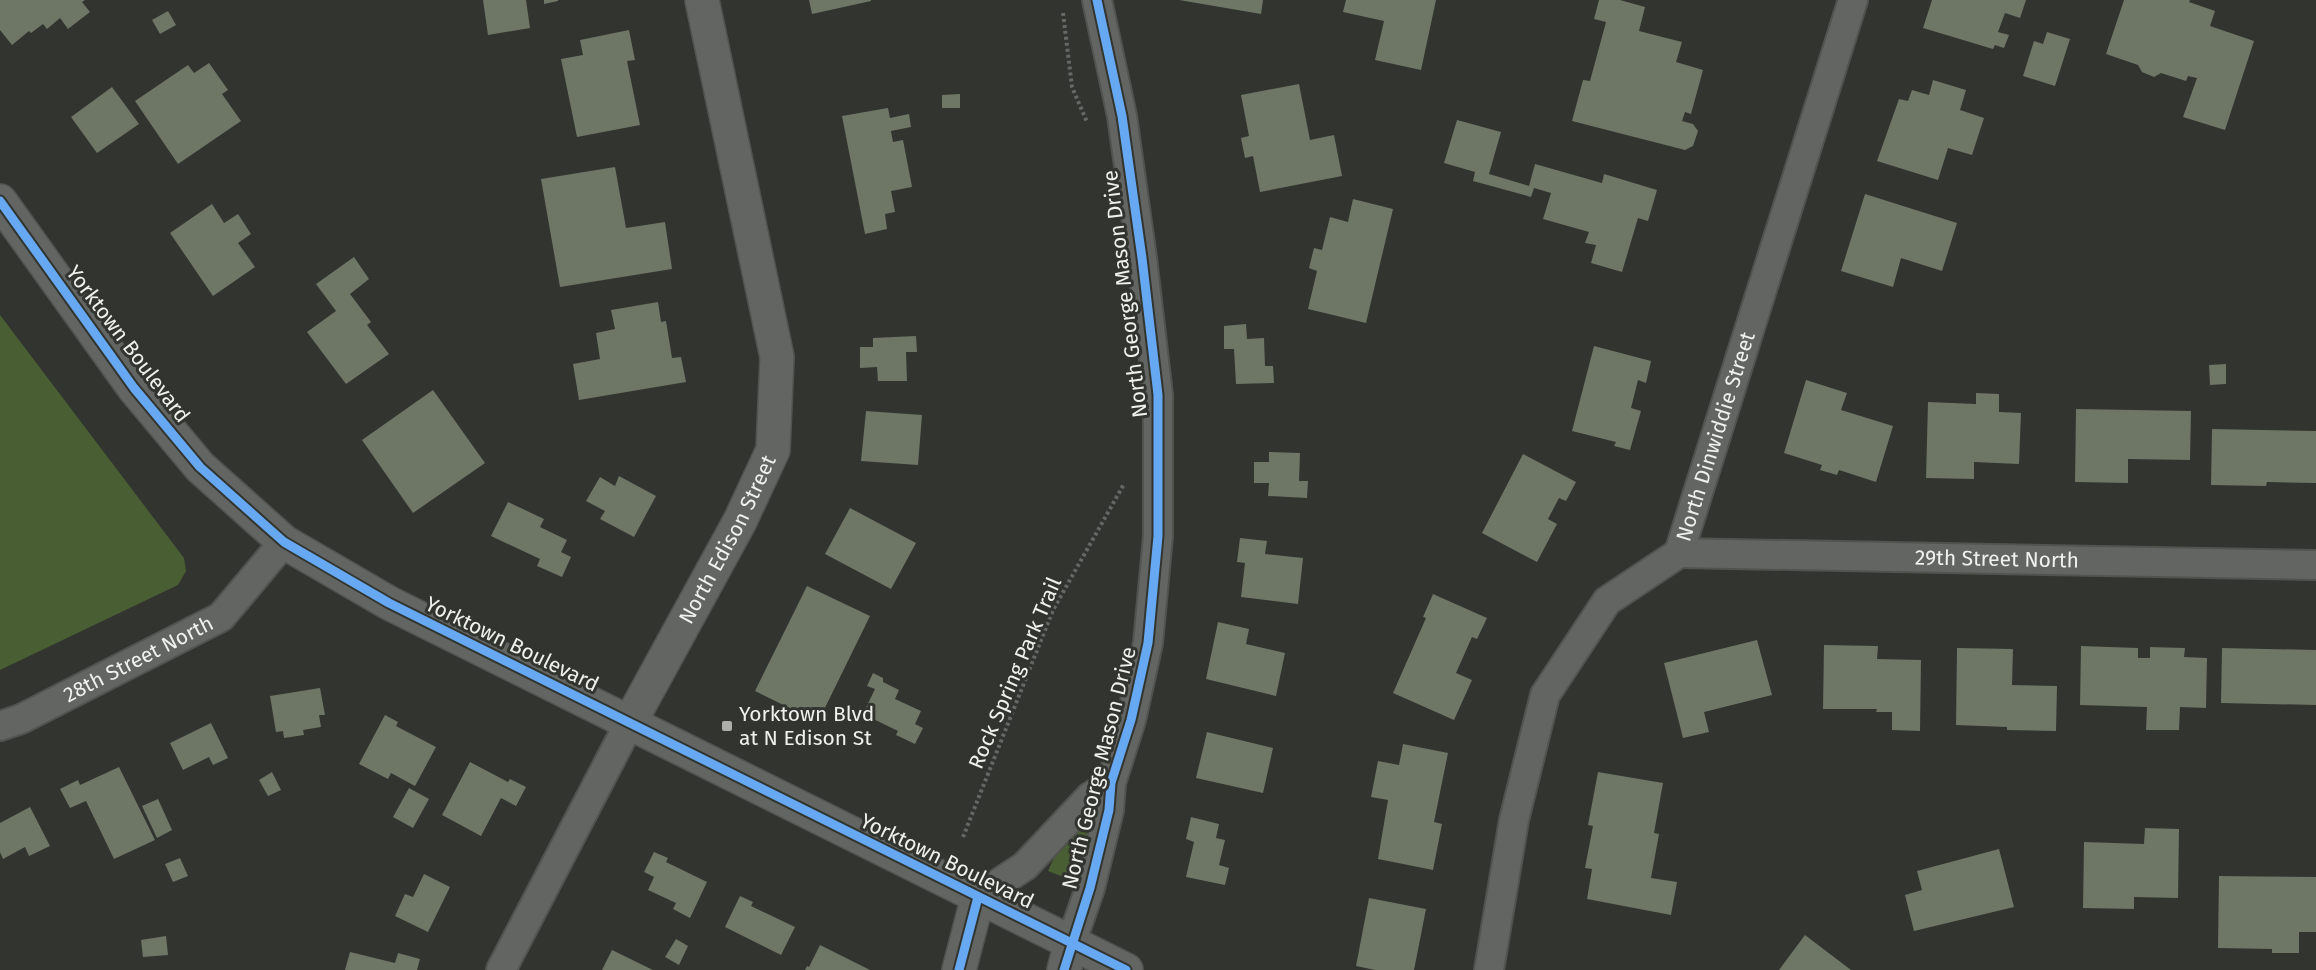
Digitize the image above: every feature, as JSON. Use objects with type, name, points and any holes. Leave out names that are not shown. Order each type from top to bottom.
[{"type":"street","name":"North Edison Street","points":[[501,970],[630,722],[740,521],[773,450],[777,357],[702,0]]},
{"type":"street","name":"North George Mason Drive","points":[[1068,956],[1090,888],[1109,810],[1111,783],[1131,720],[1148,643],[1158,536],[1158,395],[1122,116],[1097,0]]},
{"type":"street","name":"North Dinwiddie Street","points":[[1489,970],[1515,820],[1545,695],[1607,601],[1679,553],[1853,0]]},
{"type":"street","name":"Yorktown Boulevard","points":[[0,201],[134,388],[200,467],[284,542],[389,603],[978,897],[1068,956],[1126,970]]},
{"type":"street","name":"28th Street North","points":[[0,726],[21,719],[221,617],[284,542]]},
{"type":"street","name":"29th Street North","points":[[1679,553],[2316,565]]},
{"type":"street","name":"North George Mason Drive","points":[[978,897],[1025,866],[1083,804],[1111,783]]},
{"type":"street","points":[[959,970],[978,897]]},
{"type":"path","points":[[1063,11],[1072,87],[1090,129]]},
{"type":"green space","points":[[0,315],[184,558],[186,571],[178,585],[0,670]]},
{"type":"green space","points":[[1084,822],[1089,830],[1076,882],[1048,871],[1057,851]]},
{"type":"building","points":[[0,0],[85,0],[82,2],[90,12],[68,29],[60,18],[47,29],[43,24],[31,33],[29,31],[12,45],[0,30]]},
{"type":"building","points":[[483,0],[526,0],[530,28],[488,35]]},
{"type":"building","points":[[544,0],[558,0],[558,1],[544,4]]},
{"type":"building","points":[[809,0],[871,0],[871,1],[812,14]]},
{"type":"building","points":[[1179,0],[1263,0],[1261,14]]},
{"type":"building","points":[[1346,0],[1436,0],[1421,70],[1375,60],[1384,21],[1343,12]]},
{"type":"building","points":[[1599,0],[1620,0],[1645,7],[1639,31],[1682,42],[1676,62],[1703,70],[1691,114],[1685,112],[1682,121],[1693,124],[1698,131],[1693,146],[1685,150],[1572,121],[1583,80],[1590,81],[1606,22],[1594,19]]},
{"type":"building","points":[[1932,0],[2026,0],[2020,18],[2005,13],[1998,32],[2009,35],[2004,48],[1995,45],[1993,49],[1923,28]]},
{"type":"building","points":[[2124,0],[2190,0],[2189,2],[2215,11],[2210,26],[2254,41],[2225,130],[2183,117],[2197,78],[2188,76],[2186,81],[2161,73],[2154,77],[2142,72],[2138,65],[2106,54]]},
{"type":"building","points":[[168,11],[176,25],[160,34],[152,20]]},
{"type":"building","points":[[629,30],[635,60],[627,61],[640,125],[577,137],[561,59],[583,55],[580,40]]},
{"type":"building","points":[[2047,32],[2070,39],[2055,86],[2023,76],[2034,41],[2043,44]]},
{"type":"building","points":[[209,63],[228,90],[222,94],[241,121],[178,164],[135,101],[188,65],[194,73]]},
{"type":"building","points":[[1933,80],[1966,90],[1960,110],[1984,118],[1972,155],[1948,148],[1938,180],[1877,161],[1899,99],[1908,101],[1912,90],[1929,95]]},
{"type":"building","points":[[1299,84],[1310,140],[1334,135],[1342,176],[1260,192],[1253,156],[1245,158],[1241,138],[1249,136],[1241,95]]},
{"type":"building","points":[[112,87],[139,124],[97,153],[71,117]]},
{"type":"building","points":[[960,94],[960,108],[942,108],[942,95]]},
{"type":"building","points":[[888,108],[890,118],[909,114],[911,127],[891,131],[893,142],[903,140],[912,187],[891,191],[895,212],[885,214],[887,229],[865,234],[842,116]]},
{"type":"building","points":[[1457,120],[1501,132],[1489,174],[1529,186],[1535,164],[1602,183],[1604,174],[1657,190],[1648,221],[1638,218],[1622,272],[1591,263],[1596,245],[1585,243],[1589,232],[1543,219],[1551,193],[1534,188],[1531,197],[1473,181],[1475,172],[1444,163]]},
{"type":"building","points":[[615,167],[626,228],[665,222],[672,269],[560,287],[541,179]]},
{"type":"building","points":[[1865,194],[1957,223],[1942,271],[1901,258],[1893,287],[1841,271]]},
{"type":"building","points":[[1353,199],[1393,209],[1366,323],[1308,309],[1317,271],[1309,268],[1314,248],[1322,250],[1330,217],[1348,222]]},
{"type":"building","points":[[212,204],[224,223],[238,214],[251,234],[238,243],[255,267],[213,296],[170,233]]},
{"type":"building","points":[[354,257],[369,279],[350,294],[371,322],[367,325],[389,354],[346,384],[307,332],[336,311],[316,284]]},
{"type":"building","points":[[658,302],[661,322],[666,321],[672,358],[681,357],[686,382],[579,400],[573,364],[600,359],[596,333],[615,329],[611,310]]},
{"type":"building","points":[[1246,324],[1247,339],[1264,338],[1265,366],[1273,366],[1274,383],[1236,384],[1234,349],[1224,349],[1224,326]]},
{"type":"building","points":[[916,336],[917,352],[906,352],[907,381],[878,381],[877,367],[860,368],[860,347],[873,347],[873,338]]},
{"type":"building","points":[[1594,346],[1651,361],[1646,383],[1638,380],[1631,408],[1641,411],[1630,450],[1614,446],[1616,442],[1572,431]]},
{"type":"building","points":[[2226,364],[2226,384],[2210,385],[2209,365]]},
{"type":"building","points":[[1806,380],[1847,393],[1841,410],[1893,426],[1876,482],[1839,470],[1837,475],[1820,470],[1822,465],[1784,453]]},
{"type":"building","points":[[433,390],[485,463],[413,513],[362,440]]},
{"type":"building","points":[[1976,393],[1999,394],[1999,412],[2021,413],[2019,464],[1974,462],[1974,479],[1926,478],[1928,402],[1976,404]]},
{"type":"building","points":[[2076,409],[2191,411],[2190,460],[2128,459],[2128,483],[2075,482]]},
{"type":"building","points":[[866,411],[922,415],[918,465],[861,461]]},
{"type":"building","points":[[2212,429],[2316,431],[2316,483],[2267,482],[2266,486],[2211,485]]},
{"type":"building","points":[[1269,452],[1300,453],[1299,481],[1308,481],[1307,498],[1268,496],[1269,483],[1254,483],[1254,462],[1269,462]]},
{"type":"building","points":[[1523,454],[1576,482],[1566,501],[1559,498],[1548,519],[1557,524],[1537,562],[1482,533]]},
{"type":"building","points":[[619,476],[656,496],[634,537],[600,519],[605,511],[586,501],[600,477],[615,486]]},
{"type":"building","points":[[508,502],[544,519],[540,527],[567,540],[561,552],[571,557],[562,577],[537,566],[540,559],[491,536]]},
{"type":"building","points":[[850,508],[916,543],[891,589],[825,554]]},
{"type":"building","points":[[1240,538],[1267,541],[1265,554],[1303,558],[1298,604],[1241,597],[1245,563],[1237,562]]},
{"type":"building","points":[[807,586],[870,616],[818,722],[755,691]]},
{"type":"building","points":[[1433,594],[1487,618],[1477,639],[1472,637],[1456,673],[1472,680],[1454,720],[1393,693],[1426,618],[1423,617]]},
{"type":"building","points":[[1218,622],[1249,629],[1246,644],[1285,653],[1276,696],[1206,679]]},
{"type":"building","points":[[1757,640],[1772,695],[1704,712],[1709,732],[1683,738],[1664,663]]},
{"type":"building","points":[[1824,645],[1878,646],[1877,659],[1921,660],[1920,731],[1892,730],[1892,712],[1876,712],[1877,709],[1823,709]]},
{"type":"building","points":[[2081,646],[2138,648],[2138,658],[2150,658],[2150,647],[2185,648],[2184,657],[2207,658],[2206,708],[2180,707],[2179,730],[2146,730],[2147,707],[2080,705]]},
{"type":"building","points":[[1957,648],[2013,649],[2012,685],[2057,686],[2056,731],[2007,730],[2007,727],[1956,725]]},
{"type":"building","points":[[2222,648],[2316,650],[2316,705],[2221,703]]},
{"type":"building","points":[[873,673],[883,678],[883,682],[899,690],[895,699],[921,711],[915,724],[923,728],[915,744],[896,735],[898,731],[863,714],[875,689],[867,686]]},
{"type":"building","points":[[320,688],[325,715],[319,715],[321,727],[303,730],[304,735],[284,738],[283,731],[276,732],[270,696]]},
{"type":"building","points":[[385,715],[398,722],[396,726],[436,747],[415,786],[391,773],[388,779],[359,764]]},
{"type":"building","points":[[211,723],[228,758],[213,765],[209,757],[183,770],[170,743]]},
{"type":"building","points":[[1207,732],[1273,748],[1263,793],[1196,778]]},
{"type":"building","points":[[1403,744],[1448,753],[1434,822],[1442,824],[1433,870],[1378,859],[1388,800],[1371,797],[1378,761],[1399,765]]},
{"type":"building","points":[[470,762],[508,782],[510,779],[526,787],[516,806],[501,798],[481,836],[442,815]]},
{"type":"building","points":[[119,767],[155,840],[114,859],[86,801],[70,808],[60,789],[78,780],[80,785]]},
{"type":"building","points":[[272,772],[281,790],[268,796],[259,780]]},
{"type":"building","points":[[1598,772],[1663,783],[1654,833],[1659,834],[1651,878],[1677,882],[1671,915],[1587,899],[1592,869],[1585,868],[1593,826],[1588,825]]},
{"type":"building","points":[[409,788],[429,799],[413,828],[393,817]]},
{"type":"building","points":[[158,799],[172,830],[157,838],[142,806]]},
{"type":"building","points":[[30,807],[50,846],[29,856],[25,847],[3,859],[0,852],[0,823]]},
{"type":"building","points":[[1191,817],[1219,824],[1216,838],[1225,840],[1219,865],[1229,868],[1225,885],[1186,877],[1194,842],[1186,839]]},
{"type":"building","points":[[2145,828],[2179,829],[2178,898],[2134,897],[2134,909],[2083,908],[2084,842],[2144,844]]},
{"type":"building","points":[[1999,849],[2014,907],[1914,931],[1905,895],[1922,890],[1917,871]]},
{"type":"building","points":[[654,852],[668,858],[666,862],[707,882],[690,918],[673,909],[676,903],[648,890],[654,877],[644,872]]},
{"type":"building","points":[[180,858],[188,876],[173,882],[165,864]]},
{"type":"building","points":[[424,874],[450,887],[428,932],[395,916],[405,894],[413,897]]},
{"type":"building","points":[[2219,876],[2316,877],[2316,932],[2299,932],[2299,953],[2272,953],[2272,949],[2218,948]]},
{"type":"building","points":[[740,896],[753,902],[751,906],[795,927],[781,955],[725,927]]},
{"type":"building","points":[[1369,898],[1426,909],[1414,970],[1375,970],[1356,966]]},
{"type":"building","points":[[1805,935],[1851,970],[1779,970]]},
{"type":"building","points":[[166,936],[168,955],[143,957],[141,940]]},
{"type":"building","points":[[676,939],[688,946],[679,965],[665,957]]},
{"type":"building","points":[[820,945],[870,970],[805,970],[807,966],[809,967]]},
{"type":"building","points":[[612,950],[653,970],[602,970]]},
{"type":"building","points":[[350,952],[395,963],[398,953],[420,959],[417,970],[345,970]]},
{"type":"cycle path","points":[[1064,970],[1090,888],[1109,810],[1111,783],[1131,720],[1148,643],[1158,536],[1158,395],[1122,116],[1097,0]]},
{"type":"cycle path","points":[[0,201],[134,388],[200,467],[284,542],[389,603],[1126,970]]},
{"type":"cycle path","points":[[959,970],[978,897]]},
{"type":"place","name":"Yorktown Blvd at N Edison St","points":[[727,726]]}]
